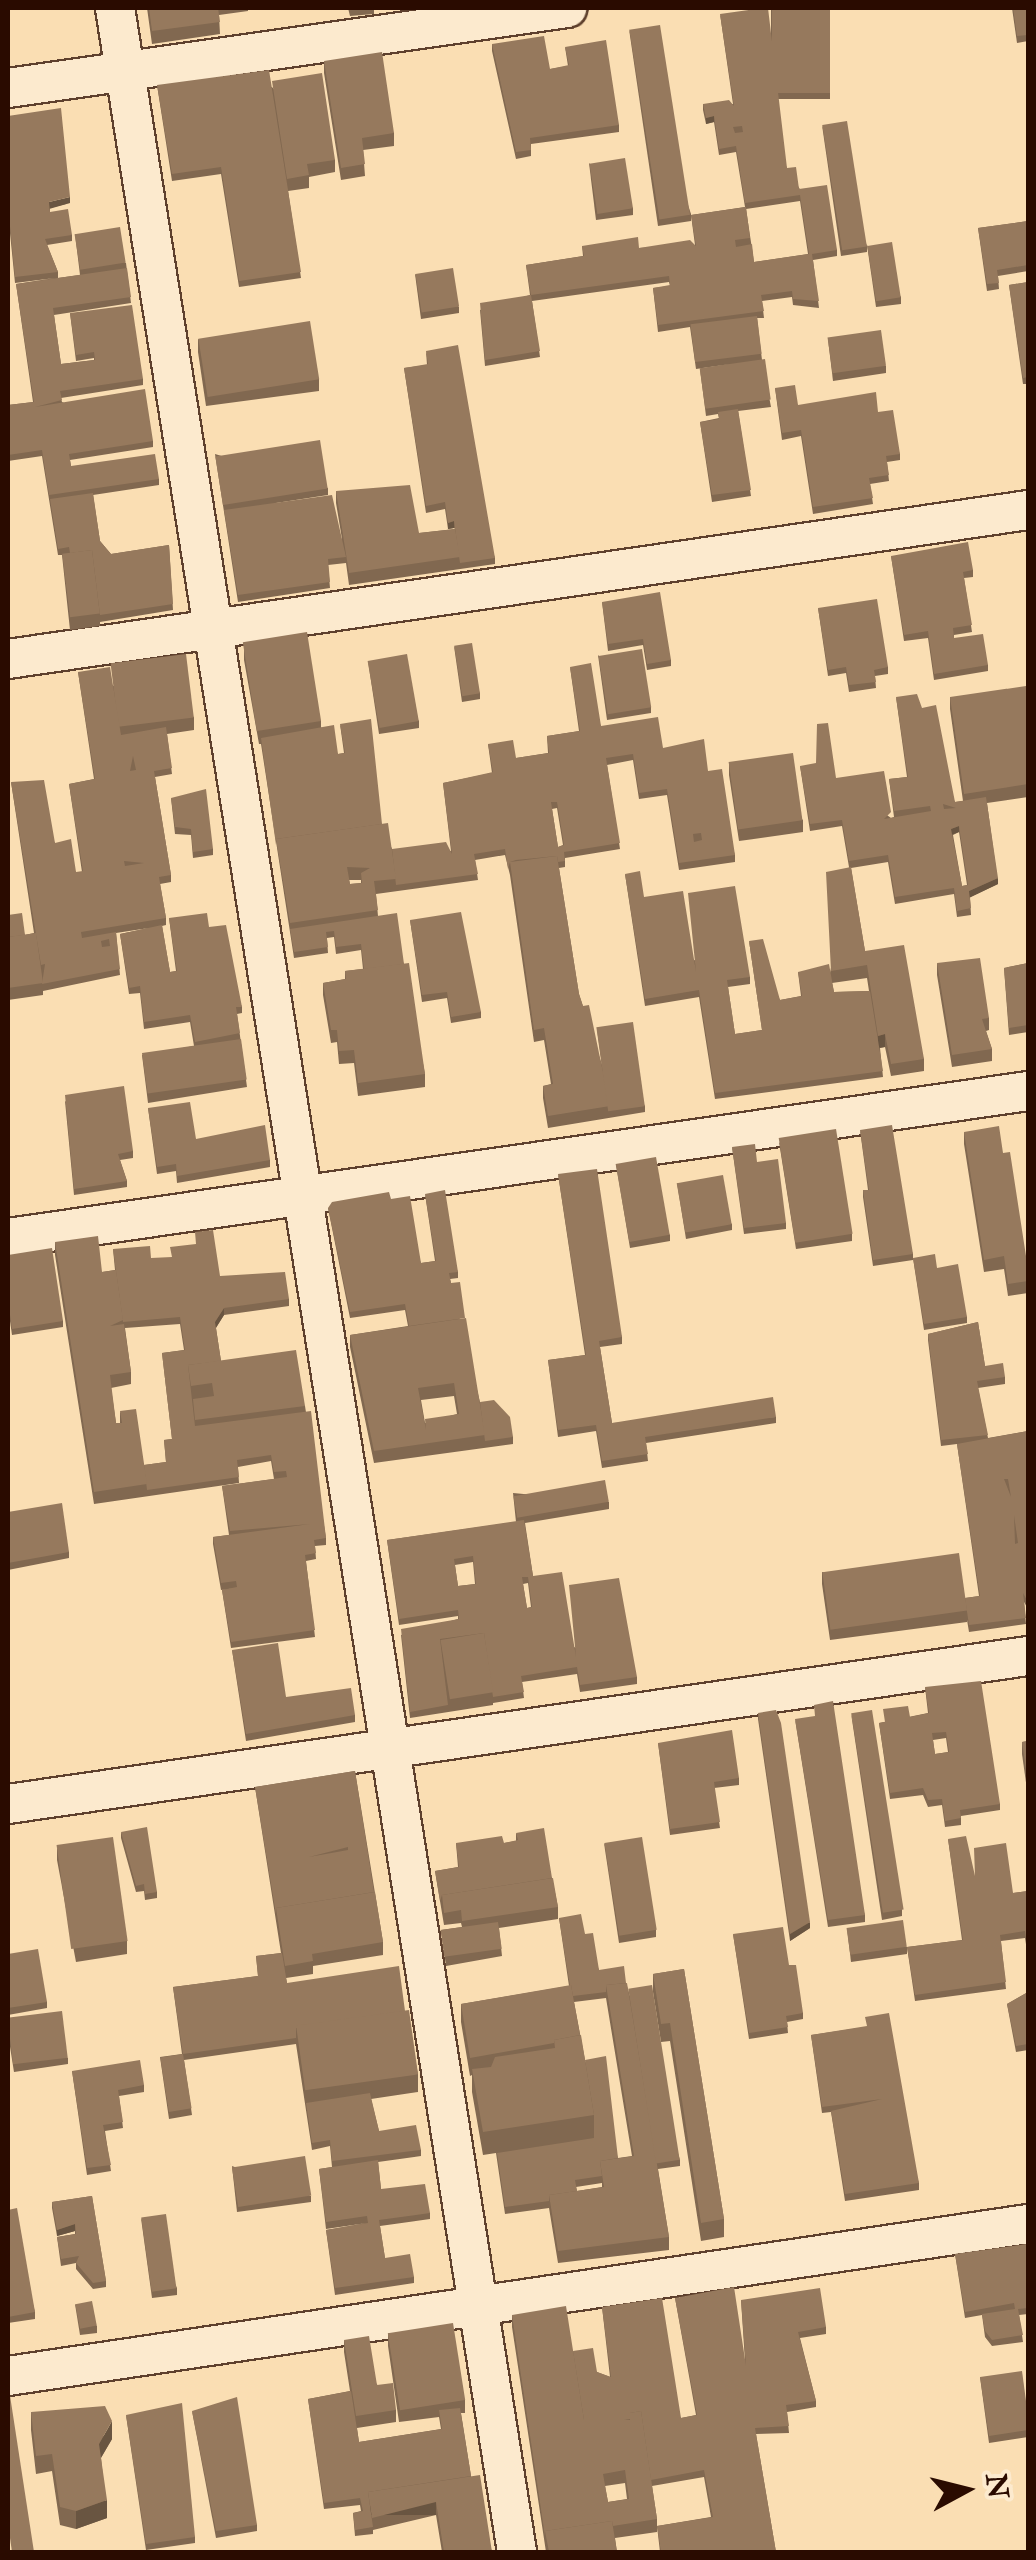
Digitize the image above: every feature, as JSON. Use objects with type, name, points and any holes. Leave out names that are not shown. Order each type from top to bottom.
[{"type":"street","points":[[115,8],[517,2552]]},
{"type":"street","points":[[8,88],[567,8]]},
{"type":"street","points":[[8,659],[1028,510]]},
{"type":"street","points":[[8,1238],[1028,1091]]},
{"type":"street","points":[[8,1804],[1028,1656]]},
{"type":"street","points":[[8,2376],[1028,2224]]},
{"type":"building","points":[[149,8],[218,8],[220,22],[152,31]]},
{"type":"building","points":[[768,8],[787,168],[796,167],[799,189],[827,185],[837,250],[812,254],[819,301],[793,299],[792,291],[761,295],[764,311],[658,325],[653,288],[670,285],[669,276],[531,295],[526,265],[584,256],[582,246],[638,237],[639,248],[690,240],[696,246],[691,215],[746,207],[750,238],[735,240],[736,247],[752,244],[754,262],[809,254],[800,195],[745,203],[736,146],[719,149],[714,116],[706,118],[703,104],[729,100],[734,106],[720,14]]},
{"type":"building","points":[[772,8],[830,8],[830,93],[772,93]]},
{"type":"building","points":[[1013,8],[1028,8],[1028,35],[1017,36]]},
{"type":"building","points":[[660,25],[690,215],[659,219],[629,30]]},
{"type":"building","points":[[544,36],[550,69],[569,65],[565,47],[606,40],[619,125],[530,138],[531,150],[516,152],[492,44]]},
{"type":"building","points":[[382,52],[394,133],[362,138],[365,164],[341,168],[324,61]]},
{"type":"building","points":[[269,70],[301,272],[239,281],[221,167],[172,174],[157,85]]},
{"type":"building","points":[[322,73],[335,160],[307,164],[309,175],[287,179],[272,81]]},
{"type":"building","points":[[61,108],[70,197],[49,202],[50,212],[68,209],[72,235],[45,239],[58,272],[15,277],[8,206],[8,116]]},
{"type":"building","points":[[847,121],[867,246],[842,250],[822,125]]},
{"type":"building","points":[[625,158],[633,208],[597,214],[589,164]]},
{"type":"building","points":[[1028,221],[1028,265],[997,270],[999,283],[987,284],[978,228]]},
{"type":"building","points":[[120,227],[126,263],[80,270],[75,234]]},
{"type":"building","points":[[892,242],[901,297],[876,301],[867,246]]},
{"type":"building","points":[[127,268],[131,297],[53,308],[61,364],[95,360],[94,352],[76,355],[70,313],[132,305],[143,379],[60,391],[62,400],[35,407],[145,389],[153,441],[69,454],[71,466],[155,454],[159,479],[49,495],[42,450],[8,455],[8,405],[34,402],[16,284]]},
{"type":"building","points":[[453,268],[459,307],[422,312],[415,274]]},
{"type":"building","points":[[1028,282],[1028,377],[1023,378],[1009,285]]},
{"type":"building","points":[[531,295],[540,351],[485,360],[480,303]]},
{"type":"building","points":[[757,316],[762,354],[695,362],[690,324]]},
{"type":"building","points":[[310,321],[319,379],[208,397],[198,339]]},
{"type":"building","points":[[881,330],[886,366],[833,373],[828,338]]},
{"type":"building","points":[[458,345],[495,558],[460,563],[454,521],[448,523],[445,502],[426,506],[404,368],[428,364],[426,351]]},
{"type":"building","points":[[765,359],[771,400],[705,409],[700,368]]},
{"type":"building","points":[[795,385],[798,405],[876,392],[878,412],[893,410],[900,454],[886,456],[889,475],[869,478],[873,498],[813,507],[801,430],[782,433],[775,388]]},
{"type":"building","points":[[738,409],[751,490],[712,495],[700,422],[719,419],[718,412]]},
{"type":"building","points":[[320,440],[328,488],[223,505],[215,457]]},
{"type":"building","points":[[410,485],[419,533],[455,529],[460,557],[349,573],[336,491]]},
{"type":"building","points":[[93,493],[100,541],[111,554],[169,545],[173,604],[100,615],[92,550],[70,553],[69,547],[58,549],[50,499]]},
{"type":"building","points":[[332,495],[346,557],[328,559],[330,582],[238,595],[224,510]]},
{"type":"building","points":[[968,542],[973,570],[963,572],[972,625],[953,628],[954,638],[983,634],[988,665],[934,674],[928,631],[904,635],[891,556]]},
{"type":"building","points":[[92,550],[100,614],[70,617],[62,554]]},
{"type":"building","points":[[660,592],[671,660],[647,664],[643,639],[608,644],[602,602]]},
{"type":"building","points":[[877,599],[888,667],[874,670],[876,682],[849,685],[846,667],[828,670],[818,608]]},
{"type":"building","points":[[307,632],[321,721],[257,731],[243,642]]},
{"type":"building","points":[[472,643],[480,693],[462,696],[454,646]]},
{"type":"building","points":[[642,649],[651,707],[608,714],[599,656]]},
{"type":"building","points":[[186,654],[194,718],[118,727],[111,663]]},
{"type":"building","points":[[407,654],[419,721],[379,728],[368,661]]},
{"type":"building","points":[[591,663],[601,726],[658,717],[663,748],[704,739],[708,771],[722,769],[735,855],[679,863],[667,789],[639,793],[633,754],[606,758],[620,843],[564,852],[565,861],[558,862],[557,856],[516,860],[510,862],[508,869],[505,849],[474,854],[478,874],[396,885],[392,849],[446,842],[452,854],[443,783],[493,772],[488,744],[513,740],[516,758],[549,753],[547,736],[580,731],[570,667]],"holes":[[[551,802],[557,802],[564,845],[558,847]]]},
{"type":"building","points":[[110,667],[121,735],[166,727],[172,768],[154,771],[171,875],[159,877],[166,918],[81,932],[82,938],[116,932],[120,969],[42,984],[45,964],[41,965],[11,782],[44,780],[55,843],[71,839],[76,872],[83,871],[69,784],[95,779],[78,672]]},
{"type":"building","points":[[1026,686],[1028,784],[964,794],[950,697]]},
{"type":"building","points":[[917,694],[922,708],[936,705],[955,802],[986,797],[998,878],[969,891],[971,908],[957,911],[954,888],[895,897],[888,855],[849,861],[842,820],[810,824],[800,766],[816,763],[817,724],[828,723],[836,778],[884,771],[891,812],[884,819],[931,811],[930,806],[894,811],[889,779],[908,777],[896,697]],"holes":[[[959,826],[968,885],[962,886],[951,829]]]},
{"type":"building","points":[[371,719],[382,824],[276,839],[276,845],[261,738],[334,725],[338,754],[345,753],[340,724]]},
{"type":"building","points":[[793,753],[802,820],[738,829],[729,762]]},
{"type":"building","points":[[206,789],[213,849],[193,852],[191,829],[175,827],[171,798]]},
{"type":"building","points":[[388,823],[396,879],[374,881],[378,910],[290,923],[276,839]],"holes":[[[347,867],[370,868],[361,873],[362,883],[350,884]]]},
{"type":"building","points":[[557,856],[579,994],[583,1006],[589,1005],[610,1106],[548,1116],[543,1086],[553,1084],[544,1028],[534,1030],[510,862]]},
{"type":"building","points":[[851,867],[865,951],[904,945],[924,1059],[891,1064],[885,1034],[878,1036],[867,965],[831,971],[826,872]]},
{"type":"building","points":[[640,871],[644,897],[683,891],[696,972],[688,893],[735,886],[750,977],[727,980],[735,1034],[762,1030],[749,941],[763,939],[780,1000],[802,996],[798,972],[829,964],[834,992],[870,991],[883,1071],[715,1093],[699,990],[645,999],[625,874]]},
{"type":"building","points":[[461,912],[481,1012],[451,1017],[447,992],[422,995],[410,920]]},
{"type":"building","points":[[22,913],[25,935],[8,937],[8,915]]},
{"type":"building","points":[[207,913],[209,927],[226,925],[242,1007],[236,1007],[240,1033],[195,1042],[190,1015],[144,1022],[140,986],[129,988],[120,934],[162,925],[170,972],[177,971],[169,918]]},
{"type":"building","points":[[397,913],[404,964],[364,969],[361,944],[336,947],[334,931],[326,932],[328,947],[294,952],[290,929]]},
{"type":"building","points":[[36,933],[43,983],[8,988],[8,937]]},
{"type":"building","points":[[980,958],[989,1018],[982,1019],[992,1049],[952,1055],[937,963]]},
{"type":"building","points":[[409,963],[425,1074],[358,1083],[354,1050],[339,1051],[337,1030],[331,1030],[323,983],[346,979],[345,971]]},
{"type":"building","points":[[1028,963],[1028,1025],[1009,1028],[1004,968]]},
{"type":"building","points":[[633,1022],[645,1106],[608,1111],[596,1027]]},
{"type":"building","points":[[241,1039],[247,1080],[148,1094],[142,1053]]},
{"type":"building","points":[[124,1086],[133,1151],[118,1154],[127,1181],[74,1189],[65,1095]]},
{"type":"building","points":[[190,1102],[196,1139],[265,1125],[270,1160],[177,1176],[176,1164],[157,1167],[148,1108]]},
{"type":"building","points":[[892,1125],[913,1254],[873,1260],[860,1130]]},
{"type":"building","points":[[999,1126],[1003,1153],[1010,1152],[1028,1269],[1028,1281],[1008,1284],[1004,1256],[984,1260],[964,1132]]},
{"type":"building","points":[[836,1129],[853,1234],[795,1243],[779,1138]]},
{"type":"building","points":[[755,1144],[757,1162],[778,1159],[786,1223],[744,1228],[732,1147]]},
{"type":"building","points":[[656,1157],[670,1235],[629,1242],[616,1164]]},
{"type":"building","points":[[597,1169],[622,1337],[599,1341],[612,1423],[773,1397],[776,1417],[645,1437],[648,1454],[602,1461],[596,1425],[558,1430],[548,1360],[586,1355],[558,1174]]},
{"type":"building","points":[[723,1175],[732,1224],[685,1232],[677,1183]]},
{"type":"building","points":[[445,1190],[458,1272],[449,1273],[451,1283],[460,1282],[465,1318],[409,1326],[405,1304],[350,1312],[328,1208],[332,1202],[389,1192],[391,1199],[410,1196],[421,1263],[436,1261],[425,1194]]},
{"type":"building","points":[[213,1230],[220,1276],[285,1272],[289,1299],[224,1308],[215,1322],[221,1361],[188,1365],[195,1426],[311,1411],[326,1538],[314,1540],[316,1553],[305,1555],[315,1630],[231,1642],[222,1590],[237,1587],[236,1581],[221,1583],[213,1537],[310,1524],[230,1531],[222,1486],[287,1477],[286,1471],[274,1472],[271,1455],[237,1460],[239,1477],[147,1490],[144,1465],[166,1462],[164,1440],[172,1439],[162,1353],[185,1350],[180,1317],[123,1322],[113,1249],[150,1246],[151,1258],[172,1257],[170,1247],[196,1244],[195,1232]]},
{"type":"building","points":[[98,1236],[102,1272],[116,1270],[123,1320],[110,1326],[124,1324],[131,1372],[110,1375],[116,1423],[122,1423],[120,1411],[136,1409],[147,1484],[94,1492],[55,1242]]},
{"type":"building","points":[[52,1248],[63,1321],[12,1329],[8,1255]]},
{"type":"building","points":[[935,1254],[937,1268],[958,1264],[967,1317],[924,1324],[913,1258]]},
{"type":"building","points":[[466,1318],[485,1435],[374,1451],[350,1335]],"holes":[[[454,1383],[459,1414],[425,1419],[426,1430],[418,1388]]]},
{"type":"building","points":[[978,1322],[985,1366],[1003,1363],[1005,1377],[977,1381],[988,1435],[941,1440],[928,1334]]},
{"type":"building","points":[[296,1350],[305,1406],[195,1420],[193,1399],[214,1396],[212,1383],[191,1386],[188,1365]]},
{"type":"building","points":[[494,1400],[510,1417],[513,1437],[485,1441],[480,1402]]},
{"type":"building","points":[[1028,1431],[1028,1602],[1023,1593],[1026,1618],[969,1625],[965,1598],[980,1596],[957,1444]]},
{"type":"building","points":[[605,1480],[609,1502],[517,1518],[513,1496]]},
{"type":"building","points":[[62,1503],[69,1552],[8,1563],[8,1512]]},
{"type":"building","points":[[524,1520],[533,1576],[562,1572],[576,1657],[569,1585],[619,1578],[637,1677],[580,1685],[577,1667],[521,1676],[524,1692],[493,1697],[484,1633],[440,1639],[448,1705],[410,1712],[401,1629],[459,1619],[458,1610],[399,1619],[387,1540]],"holes":[[[473,1556],[476,1584],[458,1586],[454,1559]],[[522,1577],[528,1577],[532,1607],[527,1608]]]},
{"type":"building","points":[[959,1553],[967,1610],[830,1630],[822,1572]]},
{"type":"building","points":[[484,1633],[493,1692],[450,1699],[441,1640]]},
{"type":"building","points":[[278,1643],[286,1697],[351,1688],[355,1715],[246,1734],[232,1650]]},
{"type":"building","points":[[981,1681],[1000,1804],[960,1810],[961,1818],[945,1821],[942,1799],[928,1800],[923,1788],[890,1793],[879,1723],[885,1722],[883,1709],[908,1706],[910,1717],[929,1713],[925,1687]],"holes":[[[946,1732],[949,1752],[935,1754],[932,1733]]]},
{"type":"building","points":[[833,1701],[865,1915],[828,1920],[795,1719],[815,1716],[814,1705]]},
{"type":"building","points":[[776,1710],[810,1922],[790,1934],[758,1713]]},
{"type":"building","points":[[872,1710],[904,1910],[883,1913],[851,1713]]},
{"type":"building","points":[[732,1730],[739,1778],[714,1782],[720,1822],[670,1829],[658,1743]]},
{"type":"building","points":[[1028,1741],[1028,1784],[1022,1742]]},
{"type":"building","points":[[355,1771],[374,1892],[276,1908],[276,1914],[255,1787]]},
{"type":"building","points":[[147,1827],[157,1892],[145,1894],[144,1884],[136,1886],[121,1832]]},
{"type":"building","points":[[544,1828],[552,1878],[442,1895],[440,1901],[435,1871],[459,1867],[456,1843],[502,1836],[504,1843],[518,1840],[516,1833]]},
{"type":"building","points":[[966,1836],[975,1876],[974,1848],[1006,1843],[1013,1893],[1028,1891],[1028,1951],[1025,1931],[1000,1935],[1006,1982],[915,1995],[907,1947],[963,1940],[948,1839]]},
{"type":"building","points":[[113,1837],[128,1941],[71,1949],[57,1845]]},
{"type":"building","points":[[642,1837],[657,1930],[619,1936],[604,1843]]},
{"type":"building","points":[[553,1878],[558,1907],[462,1921],[461,1910],[444,1913],[442,1895]]},
{"type":"building","points":[[375,1892],[383,1942],[312,1954],[313,1961],[285,1966],[276,1908]]},
{"type":"building","points":[[581,1914],[585,1934],[593,1933],[599,1970],[624,1966],[626,1983],[606,1985],[606,1992],[573,1996],[559,1918]]},
{"type":"building","points":[[903,1920],[907,1947],[850,1955],[847,1928]]},
{"type":"building","points":[[498,1922],[502,1949],[444,1957],[441,1930]]},
{"type":"building","points":[[783,1927],[789,1965],[796,1965],[803,2013],[786,2016],[788,2027],[749,2033],[733,1934]]},
{"type":"building","points":[[38,1949],[47,2002],[8,2008],[8,1954]]},
{"type":"building","points":[[282,1953],[287,1983],[399,1966],[405,2011],[296,2028],[296,2038],[183,2054],[173,1987],[258,1976],[256,1956]]},
{"type":"building","points":[[684,1969],[724,2219],[701,2223],[670,2023],[661,2024],[653,1974]]},
{"type":"building","points":[[627,1983],[669,2237],[558,2251],[549,2195],[604,2187],[600,2161],[634,2156],[606,1985]]},
{"type":"building","points":[[571,1985],[580,2035],[470,2058],[461,2004]]},
{"type":"building","points":[[652,1985],[680,2160],[656,2164],[628,1989]]},
{"type":"building","points":[[1028,1992],[1028,2044],[1016,2046],[1007,2004]]},
{"type":"building","points":[[409,2010],[418,2074],[305,2090],[296,2026]]},
{"type":"building","points":[[62,2011],[68,2058],[13,2064],[8,2018]]},
{"type":"building","points":[[889,2013],[919,2183],[845,2194],[831,2111],[882,2099],[822,2107],[811,2035],[867,2026],[865,2017]]},
{"type":"building","points":[[581,2035],[594,2115],[483,2132],[472,2069],[491,2067],[495,2057],[555,2048],[554,2040]]},
{"type":"building","points":[[183,2054],[192,2108],[169,2112],[160,2058]]},
{"type":"building","points":[[606,2056],[618,2158],[600,2161],[602,2176],[575,2180],[577,2191],[549,2195],[549,2201],[505,2207],[497,2153],[594,2138],[585,2060]]},
{"type":"building","points":[[140,2060],[144,2085],[118,2090],[123,2122],[103,2125],[111,2165],[87,2168],[72,2071]]},
{"type":"building","points":[[370,2093],[379,2131],[416,2125],[421,2150],[332,2161],[330,2140],[312,2143],[306,2103]]},
{"type":"building","points":[[305,2156],[311,2196],[238,2207],[232,2168]]},
{"type":"building","points":[[378,2160],[381,2189],[425,2184],[430,2213],[379,2220],[385,2258],[410,2254],[414,2277],[335,2288],[326,2230],[368,2223],[367,2216],[326,2222],[319,2169]]},
{"type":"building","points":[[92,2196],[106,2281],[93,2283],[76,2263],[79,2256],[61,2259],[57,2237],[76,2234],[75,2224],[57,2230],[52,2202]]},
{"type":"building","points":[[17,2208],[35,2312],[8,2317],[8,2210]]},
{"type":"building","points":[[166,2214],[176,2288],[152,2292],[141,2217]]},
{"type":"building","points":[[1028,2244],[1028,2308],[1018,2309],[1023,2335],[992,2340],[985,2331],[982,2314],[1015,2309],[1014,2303],[965,2312],[955,2254]]},
{"type":"building","points":[[734,2287],[746,2366],[741,2300],[820,2288],[826,2327],[798,2332],[816,2401],[786,2405],[789,2426],[755,2428],[776,2552],[661,2552],[657,2526],[713,2517],[704,2470],[651,2480],[641,2411],[630,2413],[630,2419],[624,2420],[584,2420],[573,2351],[593,2348],[597,2372],[611,2377],[602,2307],[662,2298],[681,2418],[697,2415],[675,2298]]},
{"type":"building","points":[[92,2301],[97,2326],[80,2329],[75,2304]]},
{"type":"building","points":[[566,2306],[584,2420],[630,2420],[630,2413],[641,2411],[657,2519],[545,2531],[545,2536],[512,2315]],"holes":[[[625,2470],[629,2499],[608,2502],[603,2474]]]},
{"type":"building","points":[[453,2323],[465,2400],[400,2410],[388,2333]]},
{"type":"building","points":[[369,2336],[377,2385],[393,2383],[396,2410],[356,2416],[344,2340]]},
{"type":"building","points":[[1022,2371],[1028,2430],[989,2436],[980,2377]]},
{"type":"building","points":[[8,2389],[34,2552],[12,2552],[8,2524]]},
{"type":"building","points":[[351,2391],[359,2442],[442,2429],[439,2410],[460,2408],[471,2476],[368,2492],[373,2527],[355,2530],[353,2513],[363,2511],[360,2498],[324,2503],[308,2399]]},
{"type":"building","points":[[237,2397],[257,2525],[216,2531],[192,2411]]},
{"type":"building","points":[[182,2403],[195,2537],[146,2544],[126,2415]]},
{"type":"building","points":[[105,2406],[112,2421],[99,2444],[107,2500],[76,2511],[60,2507],[52,2454],[36,2456],[31,2412]]},
{"type":"building","points":[[480,2475],[492,2552],[444,2552],[436,2502],[372,2518],[368,2492]]},
{"type":"building","points":[[612,2521],[617,2552],[549,2552],[545,2531]]}]
